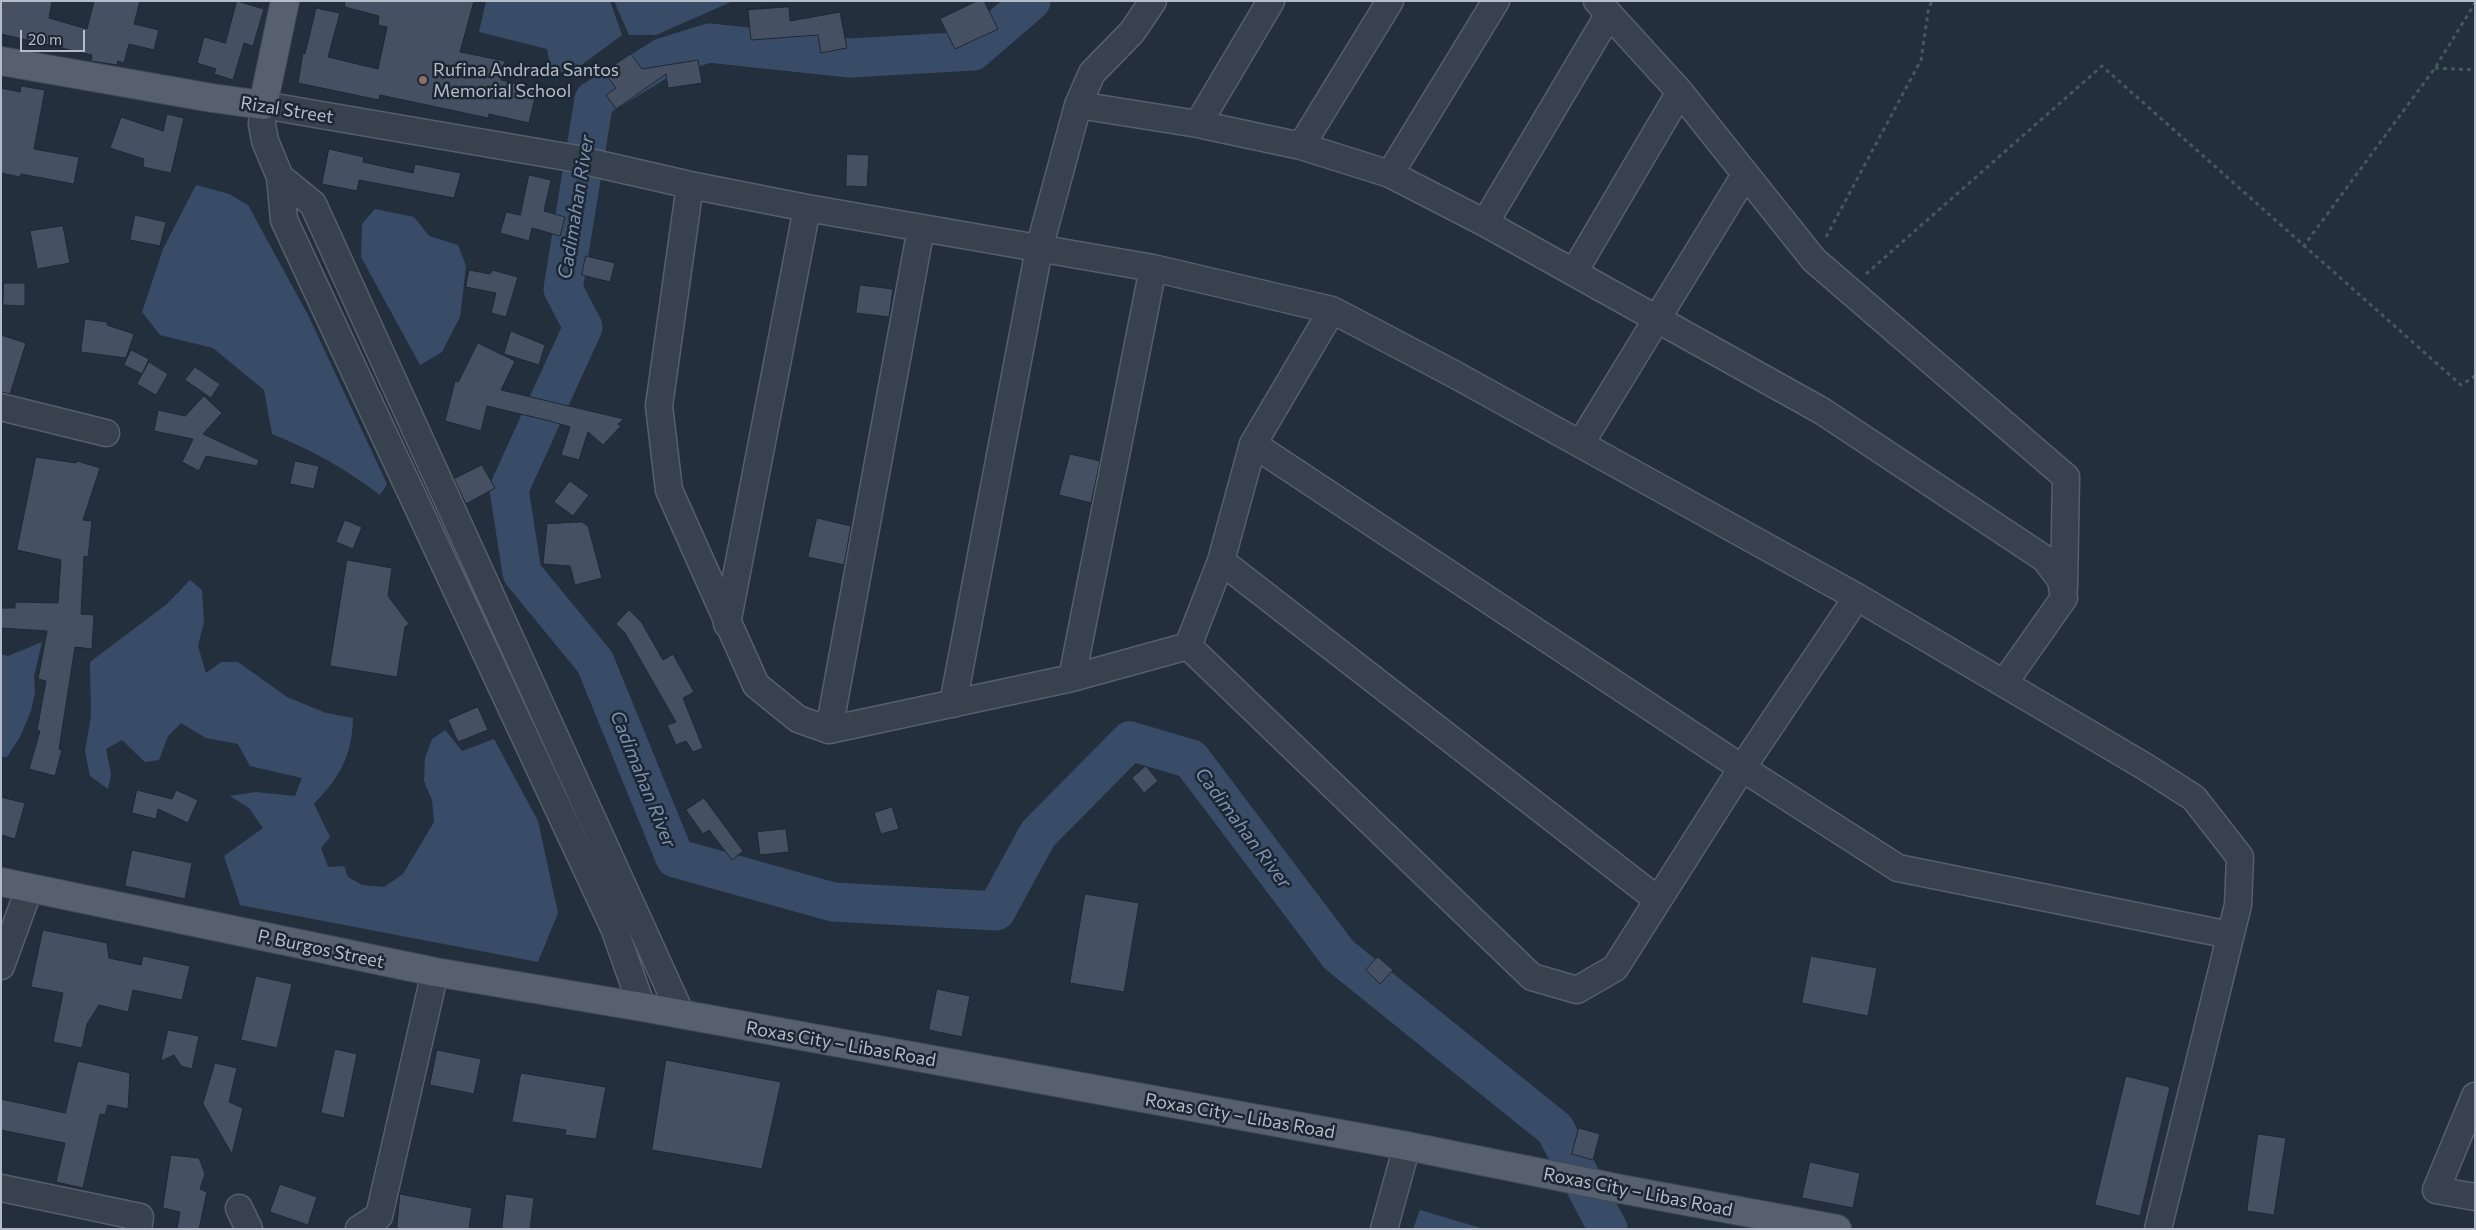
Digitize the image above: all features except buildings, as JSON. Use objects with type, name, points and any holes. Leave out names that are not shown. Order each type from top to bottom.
[{"type":"main road","points":[[263,105],[285,1]]},
{"type":"main road","name":"Rizal Street","points":[[1,61],[212,98],[263,105]]},
{"type":"main road","name":"P. Burgos Street","points":[[1,882],[435,972],[642,1007]]},
{"type":"main road","name":"Roxas City – Libas Road","points":[[642,1007],[1407,1146],[1553,1176],[1837,1229]]},
{"type":"street","points":[[953,704],[1039,249],[1078,105],[1092,73],[1132,32],[1153,1]]},
{"type":"street","points":[[1198,124],[1271,1]]},
{"type":"street","points":[[1301,146],[1390,1]]},
{"type":"street","points":[[1390,174],[1496,1]]},
{"type":"street","points":[[1485,223],[1603,8],[1680,92],[1744,175],[1814,260],[1850,289],[2066,477],[2064,598],[2004,683]]},
{"type":"street","points":[[1574,272],[1680,92]]},
{"type":"street","name":"Rizal Street","points":[[263,105],[572,158],[690,185],[808,208],[1153,268],[1332,310],[1581,443],[1858,597],[2144,766],[2194,798],[2240,857],[2238,905],[2158,1229]]},
{"type":"street","points":[[263,105],[262,124],[265,142],[280,177],[284,220],[614,928],[642,1007]]},
{"type":"street","points":[[1078,105],[1198,124],[1301,146],[1390,174],[1485,223],[1822,411],[2045,559],[2061,580],[2064,598]]},
{"type":"street","points":[[1581,443],[1744,175]]},
{"type":"street","points":[[280,177],[313,204],[681,1014]]},
{"type":"street","points":[[690,185],[659,406],[669,490],[727,624],[756,685],[798,719],[829,730],[1072,678],[1188,646]]},
{"type":"street","points":[[727,624],[808,208]]},
{"type":"street","points":[[829,730],[922,228]]},
{"type":"street","points":[[1072,678],[1153,268]]},
{"type":"street","points":[[1188,646],[1221,560],[1253,444],[1332,310]]},
{"type":"street","points":[[1,407],[106,433]]},
{"type":"street","points":[[1253,444],[1742,768],[1898,868],[2230,935]]},
{"type":"street","points":[[1221,560],[1658,900]]},
{"type":"street","points":[[1188,646],[1532,977],[1577,990],[1615,968],[1742,768],[1858,597]]},
{"type":"street","points":[[1,966],[29,888]]},
{"type":"street","points":[[360,1229],[378,1216],[435,972]]},
{"type":"street","points":[[2475,1096],[2436,1190],[2475,1197]]},
{"type":"street","points":[[1384,1229],[1407,1146]]},
{"type":"street","points":[[1,1188],[140,1217],[138,1229]]},
{"type":"path","points":[[1814,260],[1921,60],[1929,6],[1933,1]]},
{"type":"path","points":[[2303,247],[2435,68],[2475,3]]},
{"type":"path","points":[[1850,289],[2102,66],[2461,386],[2475,376]]},
{"type":"path","points":[[2435,68],[2475,70]]},
{"type":"water","points":[[486,1],[610,1],[622,35],[568,75],[551,68],[547,49],[479,32]]},
{"type":"water","points":[[614,1],[733,1],[656,35],[629,35]]},
{"type":"water","points":[[196,185],[229,194],[248,205],[308,315],[387,484],[380,495],[354,476],[328,461],[272,434],[264,390],[213,348],[160,335],[142,312],[163,249]]},
{"type":"water","points":[[375,209],[414,217],[429,236],[458,245],[466,266],[460,317],[442,352],[420,365],[361,257],[362,224]]},
{"type":"water","points":[[190,580],[202,590],[204,622],[198,646],[206,673],[221,662],[238,662],[287,697],[326,713],[353,718],[350,744],[343,765],[331,785],[314,804],[330,837],[321,848],[328,867],[344,866],[348,877],[362,885],[384,887],[403,874],[434,822],[432,800],[424,781],[425,758],[432,739],[445,730],[462,751],[494,739],[538,821],[558,913],[538,962],[240,905],[224,856],[263,828],[249,808],[230,796],[256,792],[295,796],[302,778],[250,766],[238,744],[206,738],[181,723],[168,736],[159,760],[145,762],[122,740],[106,749],[111,774],[108,789],[90,776],[85,751],[91,716],[90,662],[167,604]]},
{"type":"water","points":[[42,642],[34,676],[35,692],[31,711],[20,737],[7,757],[1,757],[1,654],[8,656]]},
{"type":"water","points":[[1420,1210],[1484,1229],[1413,1229]]},
{"type":"waterway","name":"Cadimahan River","points":[[1031,1],[973,51],[850,58],[709,43],[664,57],[594,100],[563,289],[583,327],[509,489],[522,573],[595,662],[675,858],[833,902],[996,911],[1038,834],[1130,741],[1191,759],[1339,955],[1555,1129],[1608,1229]]},
{"type":"place","name":"Rufina Andrada Santos Memorial School","points":[[423,80]]}]
